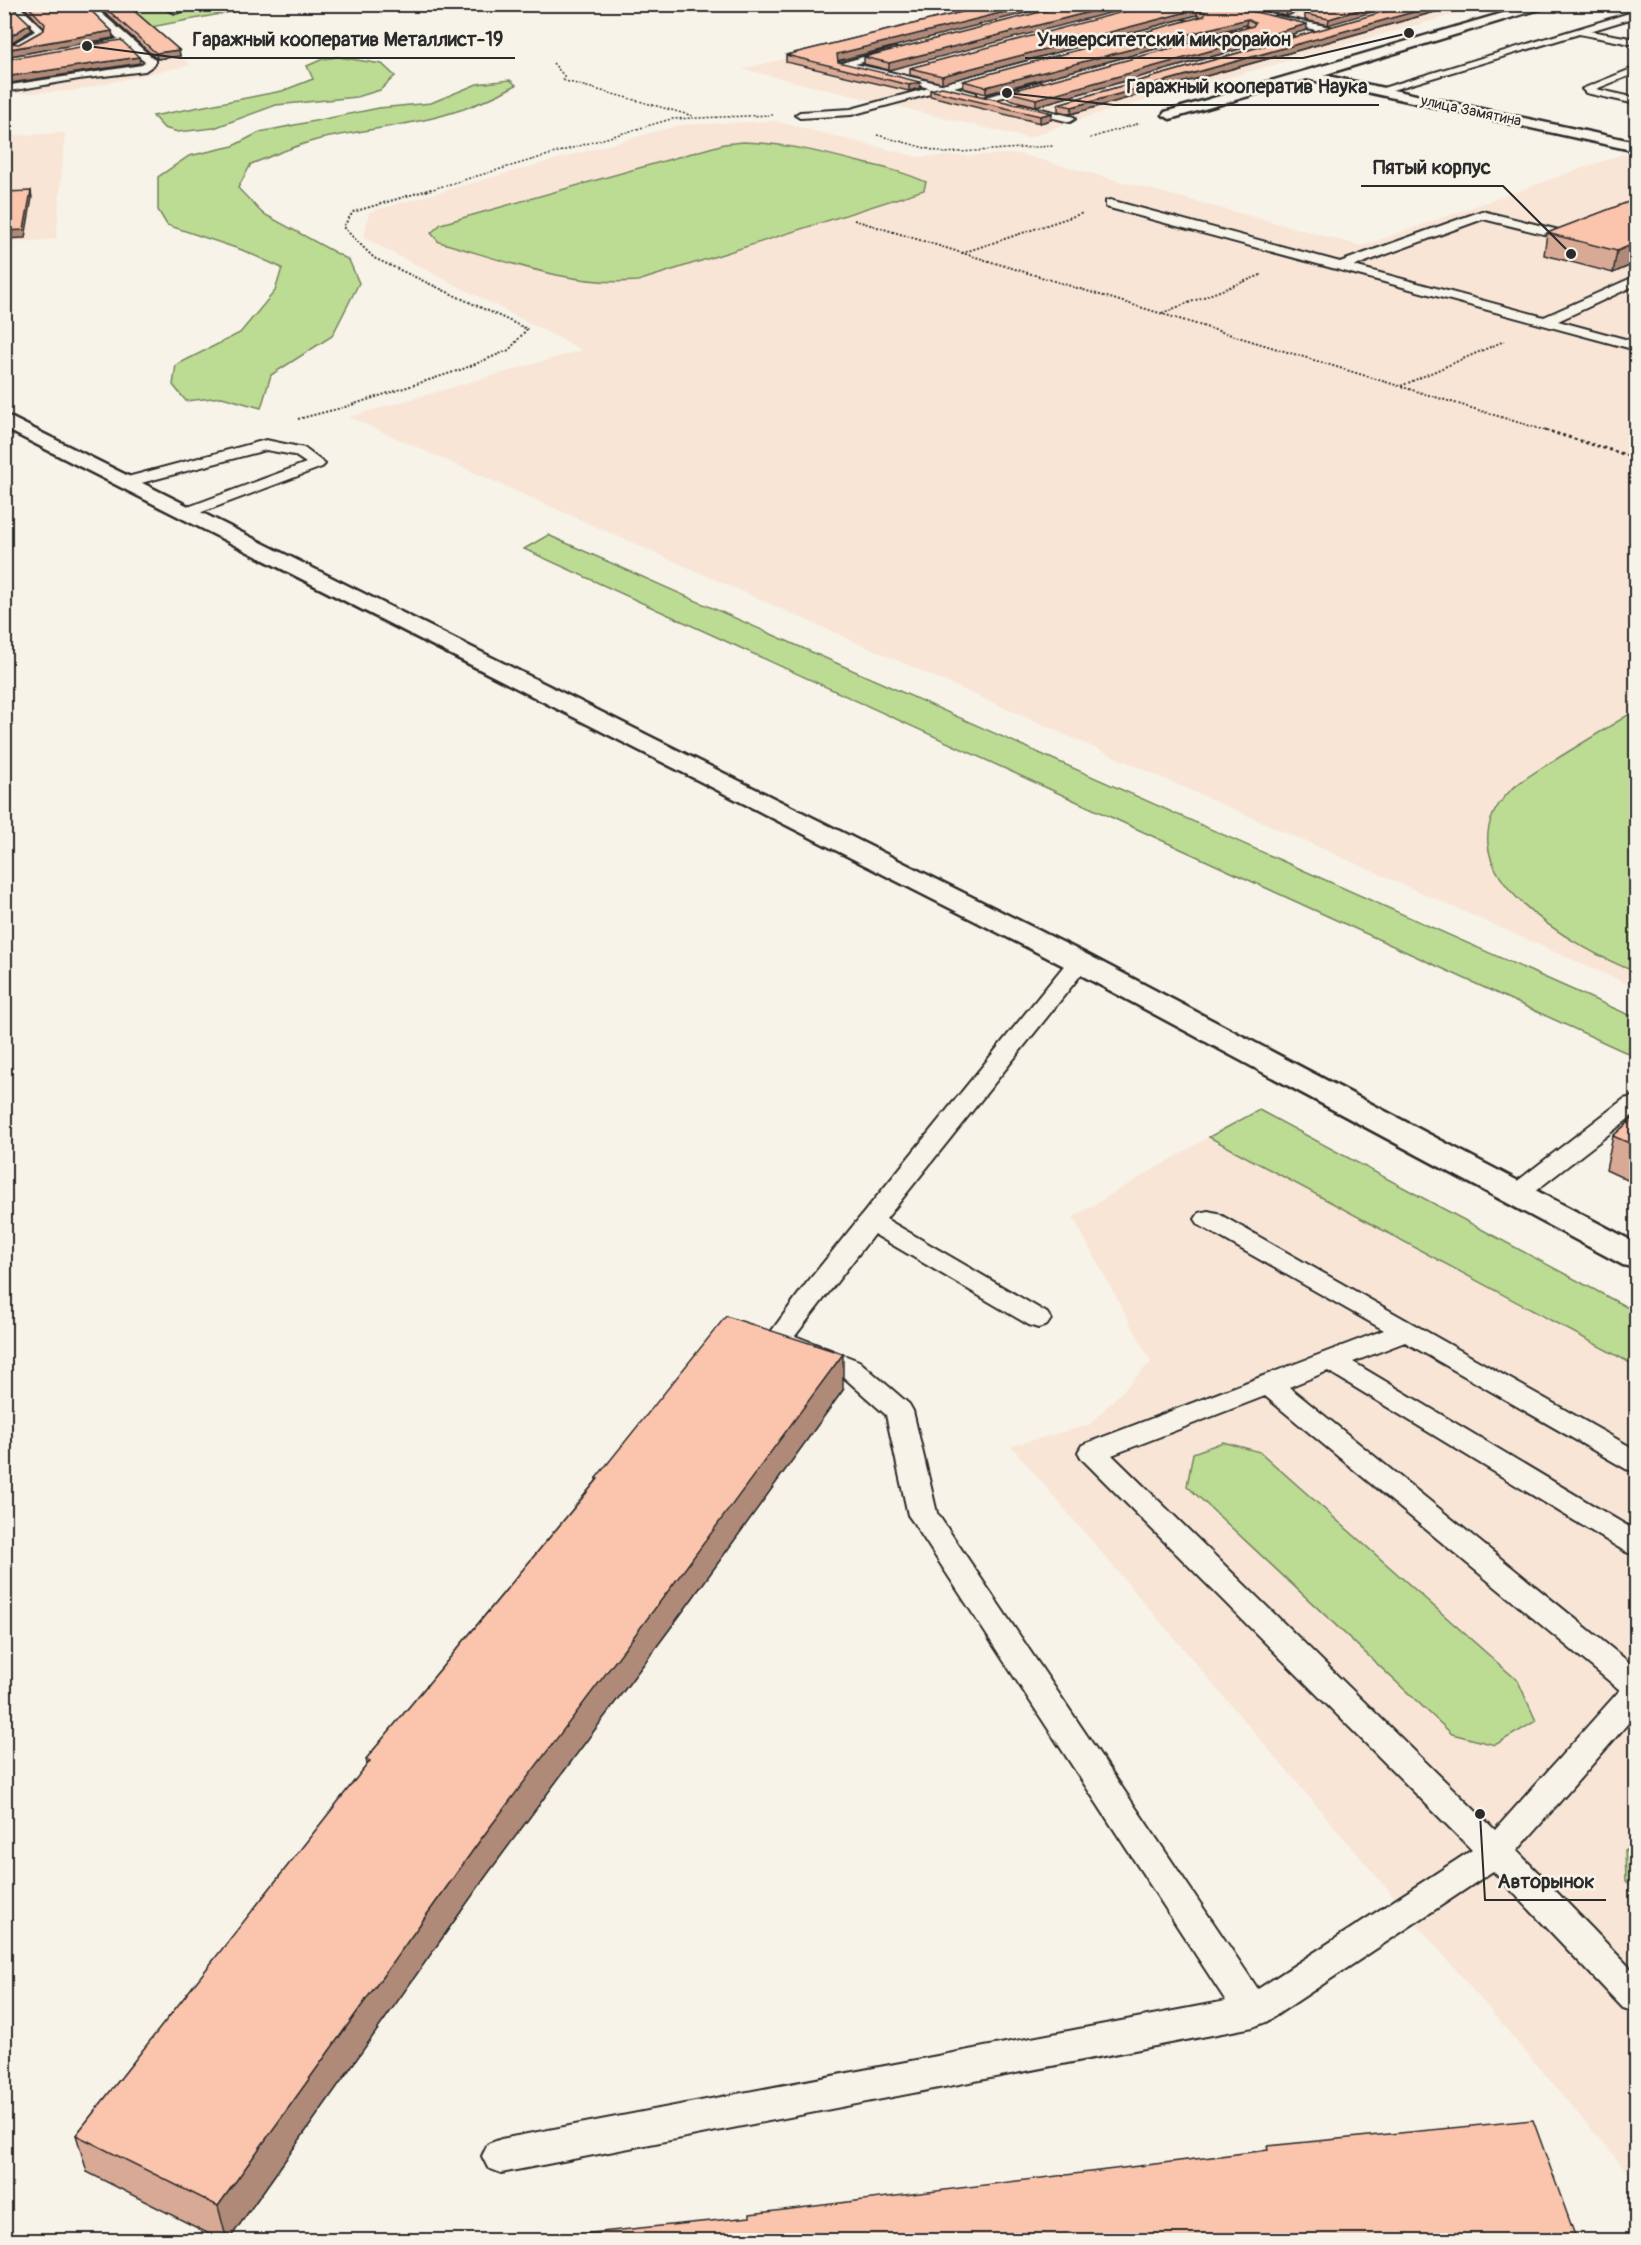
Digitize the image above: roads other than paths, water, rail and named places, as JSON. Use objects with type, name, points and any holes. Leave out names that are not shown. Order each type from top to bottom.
[{"type":"street","points":[[1170,116],[1550,4]]},
{"type":"street","name":"улица Замятина","points":[[1305,75],[1636,147]]},
{"type":"street","points":[[4,420],[1079,962],[1636,1257]]},
{"type":"lane","points":[[4,42],[21,48],[40,32],[11,4]]},
{"type":"lane","points":[[4,89],[79,76],[145,68],[151,62],[85,4]]},
{"type":"lane","points":[[159,4],[175,10],[207,4]]},
{"type":"lane","points":[[1260,4],[1231,10],[1330,30]]},
{"type":"lane","points":[[1124,10],[1147,9],[1294,40]]},
{"type":"lane","points":[[1378,91],[1636,14]]},
{"type":"lane","points":[[1284,20],[1304,15]]},
{"type":"lane","points":[[1176,26],[1198,20]]},
{"type":"lane","points":[[1271,46],[1342,26]]},
{"type":"lane","points":[[1224,36],[1247,30]]},
{"type":"lane","points":[[1576,31],[1636,42]]},
{"type":"lane","points":[[800,115],[851,112],[1131,37]]},
{"type":"lane","points":[[81,49],[125,41]]},
{"type":"lane","points":[[912,47],[843,63],[1070,119]]},
{"type":"lane","points":[[79,76],[69,72],[85,65]]},
{"type":"lane","points":[[890,75],[912,69]]},
{"type":"lane","points":[[1636,70],[1587,89],[1636,101]]},
{"type":"lane","points":[[987,98],[1054,81]]},
{"type":"lane","points":[[1036,111],[1058,105]]},
{"type":"lane","points":[[1110,204],[1344,265],[1636,346]]},
{"type":"lane","points":[[1344,265],[1482,215],[1568,236],[1636,210]]},
{"type":"lane","points":[[1613,278],[1634,281]]},
{"type":"lane","points":[[1547,321],[1634,281]]},
{"type":"lane","points":[[126,482],[267,445],[299,451],[316,465],[186,513]]},
{"type":"lane","points":[[1079,962],[778,1340],[849,1367],[899,1412],[923,1515],[1253,2011]]},
{"type":"lane","points":[[1516,1194],[1632,1104],[1636,1106]]},
{"type":"lane","points":[[1208,1219],[1636,1462]]},
{"type":"lane","points":[[871,1221],[1038,1319]]},
{"type":"lane","points":[[1407,1331],[1092,1452],[1496,1852],[1636,1997]]},
{"type":"lane","points":[[1331,1361],[1636,1544]]},
{"type":"lane","points":[[1269,1385],[1636,1685]]},
{"type":"lane","points":[[501,2156],[1253,2011],[1496,1852],[1636,1693]]},
{"type":"place","name":"Университетский микрорайон","points":[[1409,33]]},
{"type":"place","name":"Гаражный кооператив Металлист-19","points":[[87,46]]},
{"type":"place","name":"Гаражный кооператив Наука","points":[[1007,93]]},
{"type":"place","name":"Пятый корпус","points":[[1571,254]]},
{"type":"place","name":"Авторынок","points":[[1480,1814]]}]
